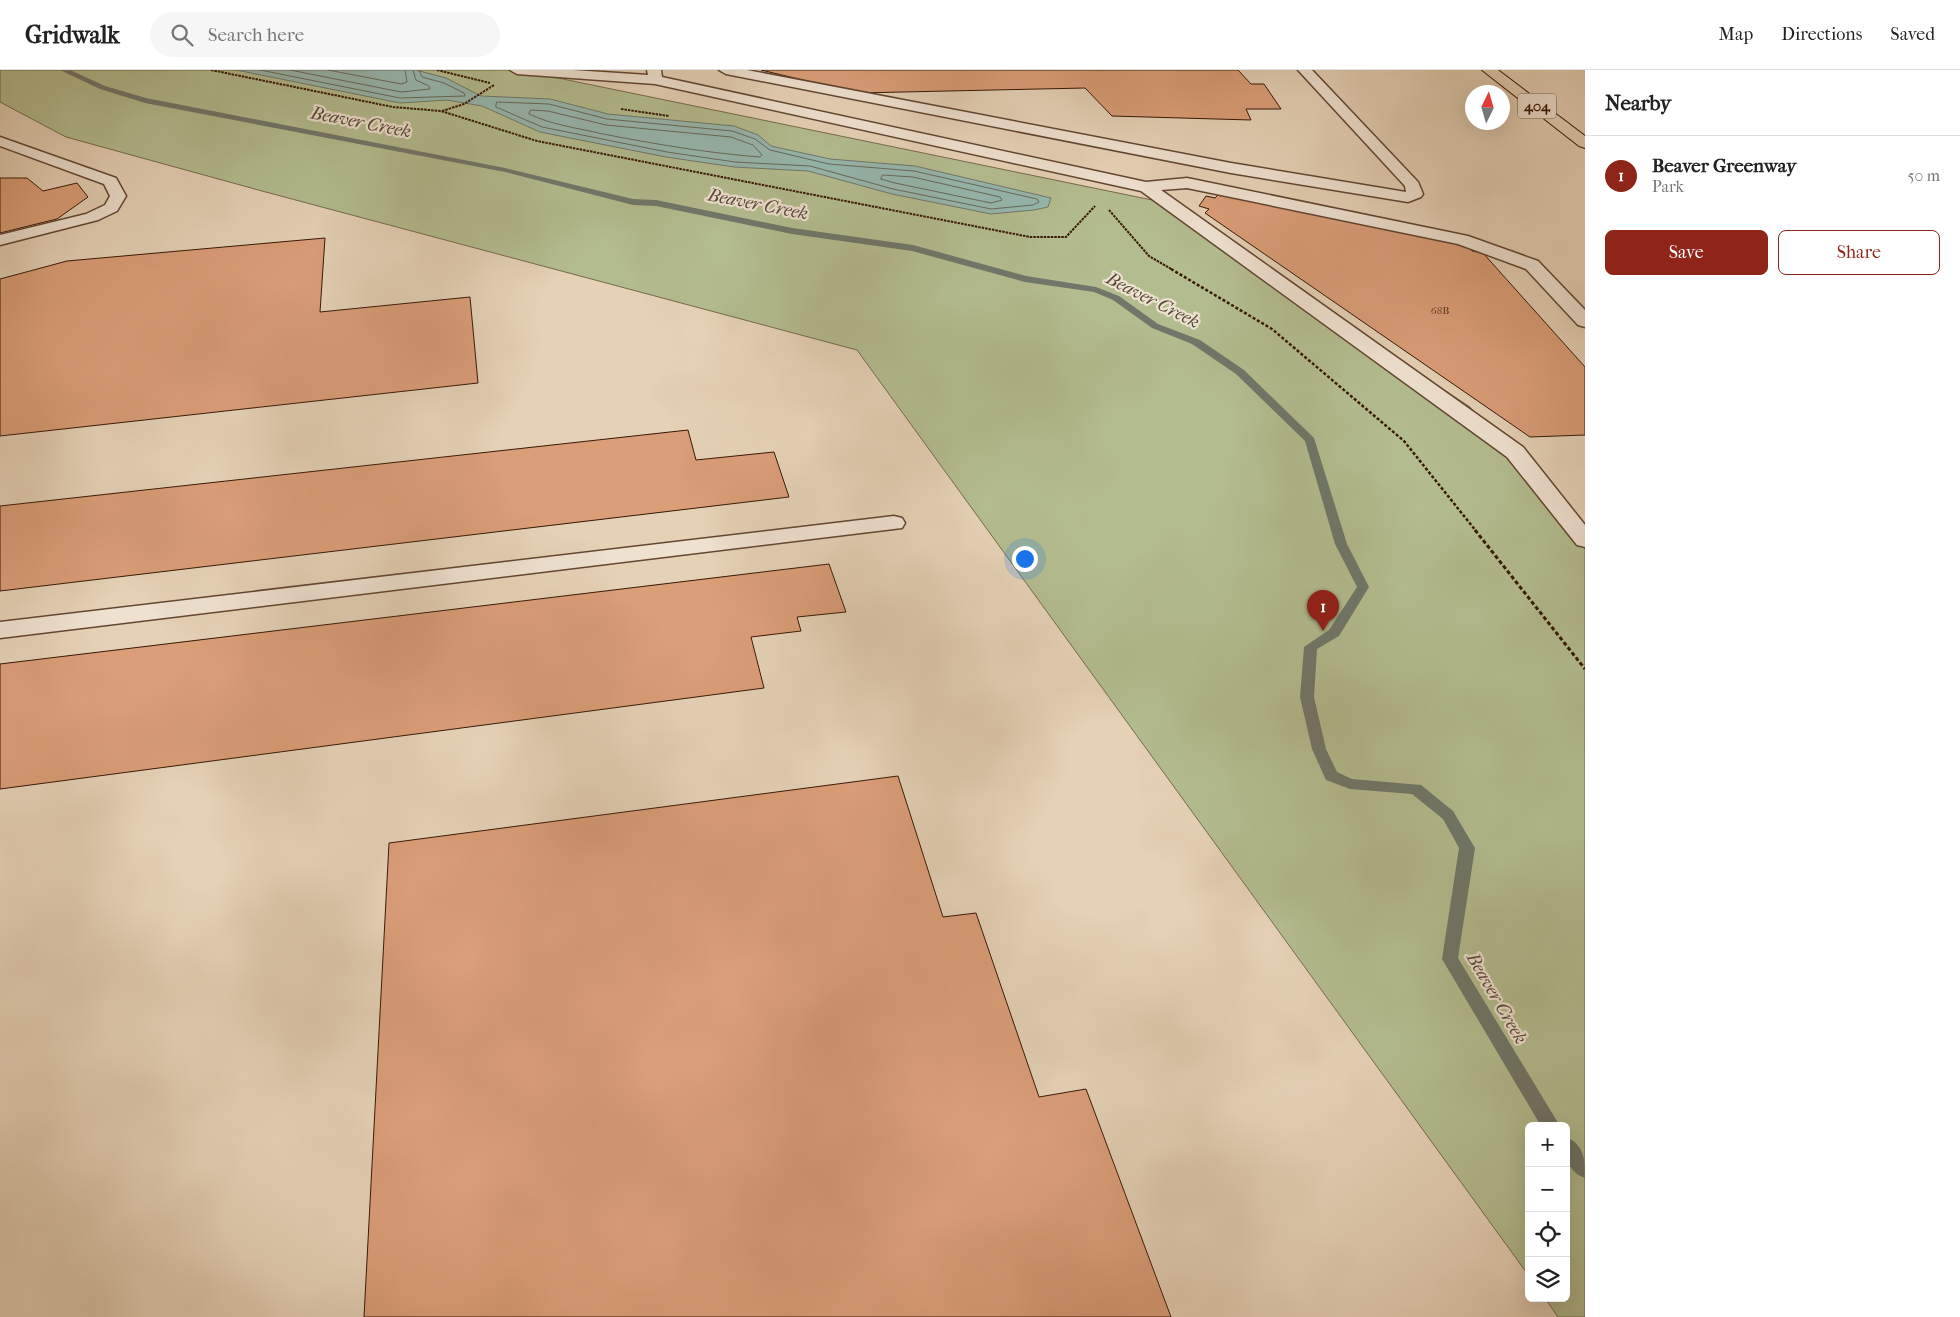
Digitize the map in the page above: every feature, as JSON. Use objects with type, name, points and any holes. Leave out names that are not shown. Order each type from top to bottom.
[{"type":"highway","name":"404","points":[[1489,70],[1585,143]]},
{"type":"lane","points":[[517,70],[655,75],[1146,187],[1187,183],[1462,240],[1532,265],[1585,321]]},
{"type":"lane","points":[[726,70],[1231,168],[1408,198],[1415,194],[1412,185],[1305,70]]},
{"type":"lane","points":[[0,141],[110,181],[118,196],[111,208],[92,217],[0,240]]},
{"type":"lane","points":[[1146,187],[1515,452],[1585,540]]},
{"type":"lane","points":[[0,630],[894,523]]},
{"type":"path","points":[[211,70],[394,107],[441,111],[537,141],[1030,237],[1066,237],[1101,200]]},
{"type":"path","points":[[441,111],[464,104],[495,85]]},
{"type":"path","points":[[1107,207],[1149,256],[1272,329],[1404,442],[1585,669]]},
{"type":"green space","points":[[0,70],[519,70],[1157,201],[1470,407],[1585,540],[1585,1317],[1558,1317],[1548,1302],[1570,1302],[1570,1122],[1525,1122],[1525,1270],[857,350],[66,137],[0,102]]},
{"type":"water","points":[[236,70],[416,70],[446,78],[481,96],[550,99],[608,114],[734,126],[758,135],[771,146],[830,159],[915,166],[1051,198],[1048,207],[991,214],[892,194],[808,171],[734,167],[666,157],[540,132],[482,106],[447,100],[400,103]]},
{"type":"building","points":[[761,70],[1238,70],[1251,84],[1264,84],[1281,109],[1246,109],[1251,120],[1112,116],[1085,88],[857,93]]},
{"type":"building","points":[[0,178],[27,178],[43,191],[77,183],[88,197],[57,219],[0,233]]},
{"type":"building","points":[[1219,194],[1468,246],[1472,251],[1483,253],[1585,367],[1585,435],[1530,437],[1205,213],[1209,209],[1199,206],[1206,196],[1215,198]]},
{"type":"building","points":[[325,238],[320,312],[470,297],[478,383],[0,436],[0,279],[67,261]]},
{"type":"building","points":[[688,430],[696,460],[774,452],[789,497],[0,591],[0,506]]},
{"type":"building","points":[[829,564],[846,612],[797,617],[801,631],[751,637],[764,688],[0,789],[0,664]]},
{"type":"building","points":[[898,776],[943,917],[976,913],[1039,1097],[1086,1089],[1171,1317],[364,1317],[389,843]]},
{"type":"waterway","name":"Beaver Creek","points":[[64,70],[89,82],[131,97],[159,103],[172,104],[414,154],[505,170],[633,202],[656,203],[792,231],[913,248],[1025,279],[1096,290],[1116,298],[1155,326],[1196,342],[1240,372],[1310,440],[1341,544],[1363,587],[1334,633],[1311,647],[1307,697],[1319,749],[1331,776],[1350,784],[1416,789],[1448,815],[1467,848],[1450,959],[1549,1122]]},
{"type":"waterway","name":"Beaver Creek","points":[[1570,1151],[1585,1169]]},
{"type":"place","name":"Beaver Greenway","points":[[1323,631]]}]
